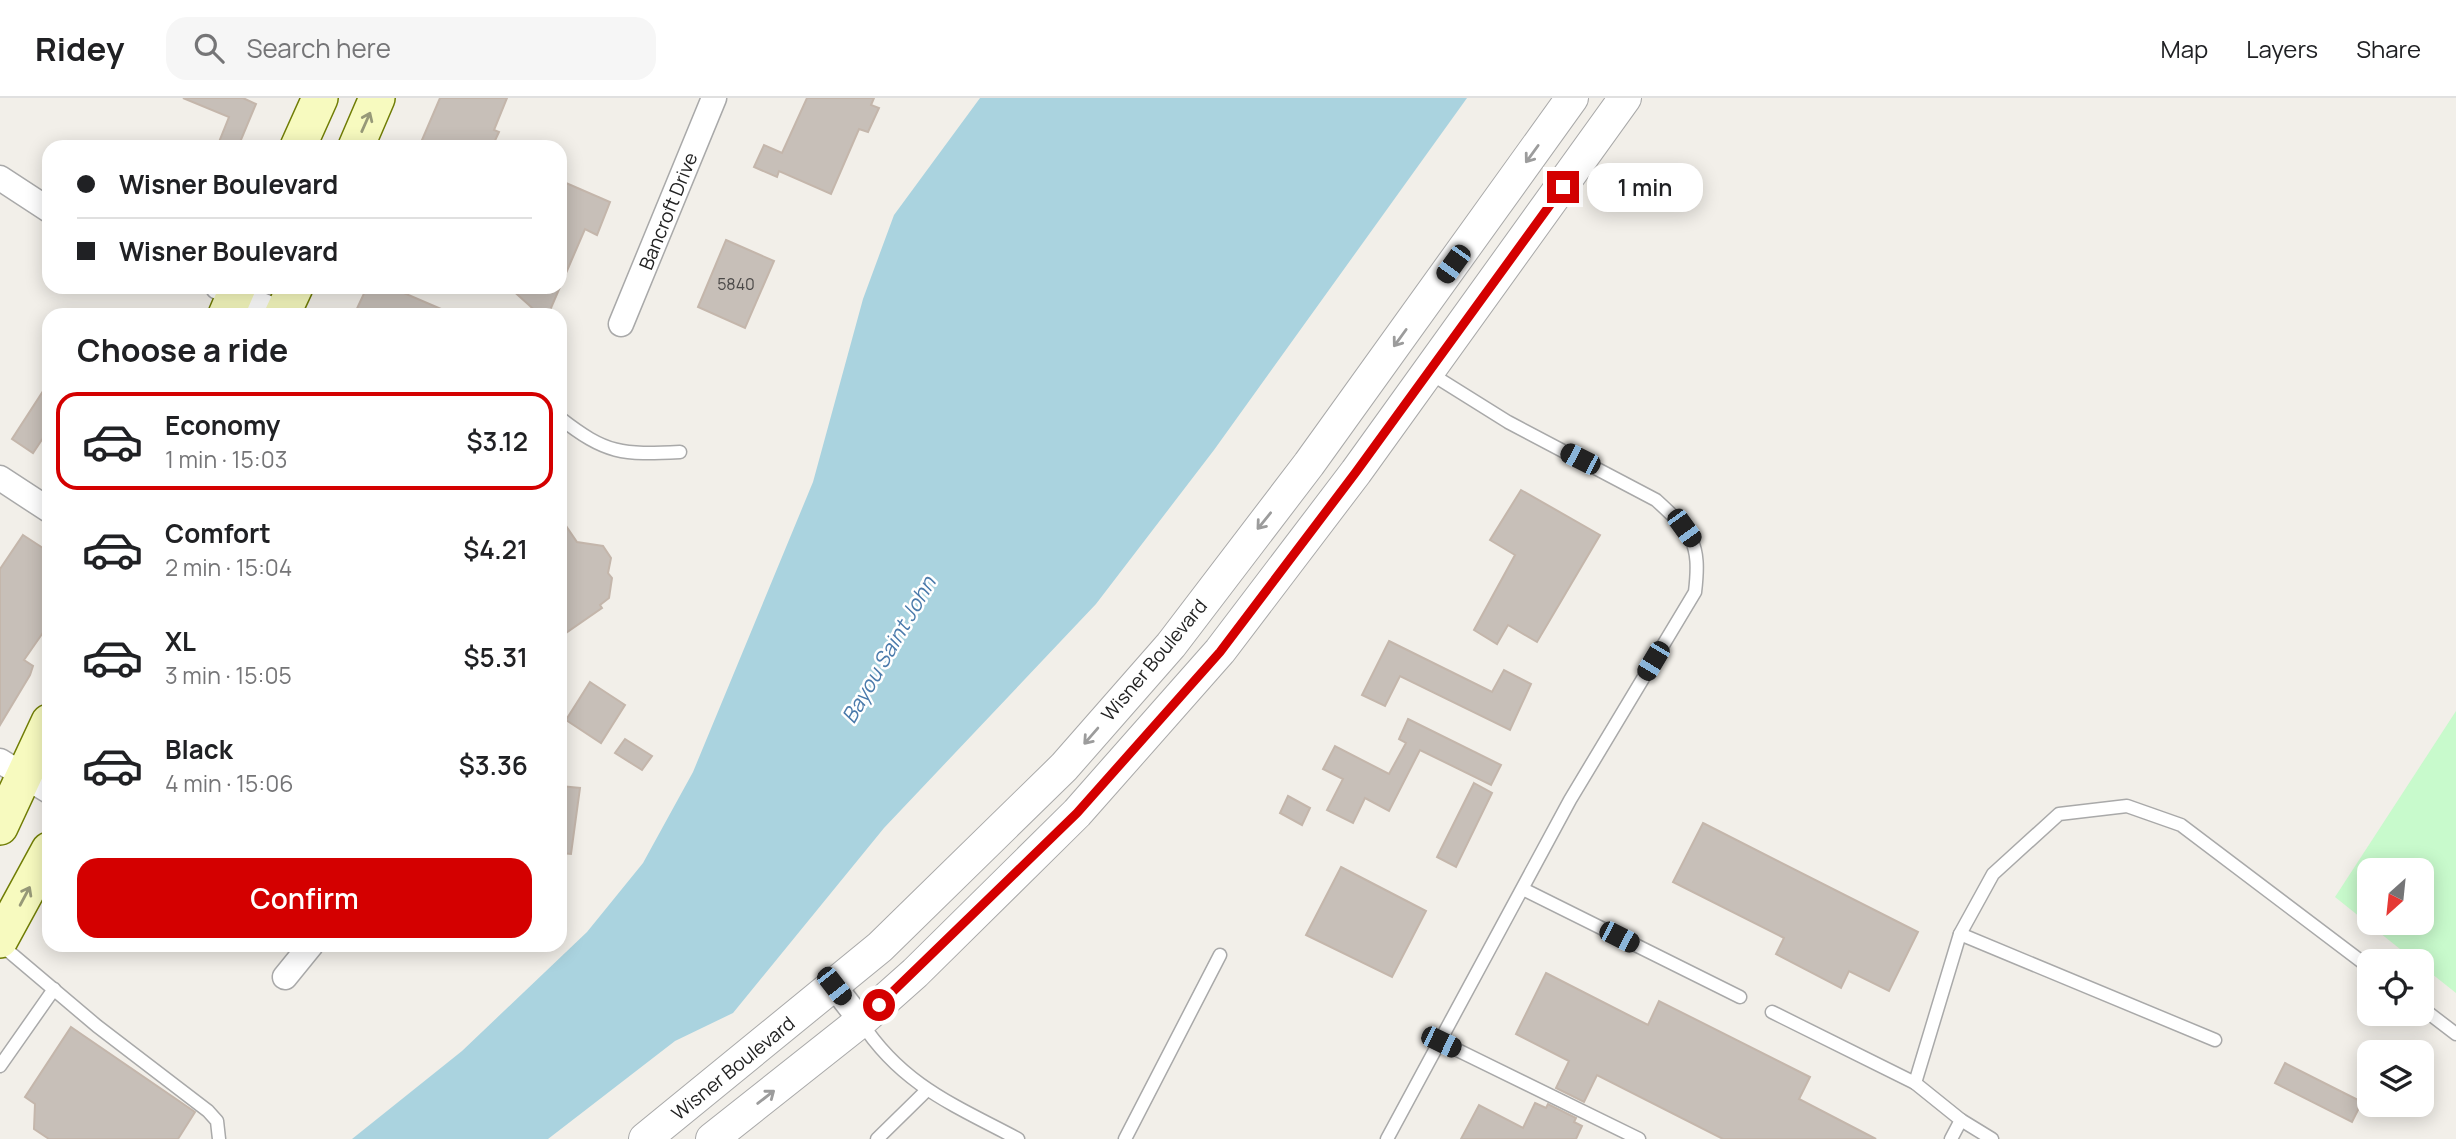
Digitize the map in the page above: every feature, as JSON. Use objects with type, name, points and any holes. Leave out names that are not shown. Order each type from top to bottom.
[{"type":"main road","points":[[301,140],[320,98]]},
{"type":"main road","points":[[359,140],[377,98]]},
{"type":"main road","points":[[0,827],[42,738]]},
{"type":"main road","points":[[0,942],[42,863]]},
{"type":"street","name":"Bancroft Drive","points":[[621,324],[714,98]]},
{"type":"street","name":"Wisner Boulevard","points":[[660,1135],[880,947],[1054,776],[1171,645],[1309,464],[1572,98]]},
{"type":"street","points":[[712,1139],[861,1021],[915,973],[1077,813],[1220,652],[1428,372],[1626,98]]},
{"type":"street","points":[[0,178],[42,205]]},
{"type":"street","points":[[229,296],[262,308]]},
{"type":"street","points":[[0,478],[42,505]]},
{"type":"street","points":[[285,976],[305,952]]},
{"type":"street","points":[[834,986],[861,1021]]},
{"type":"lane","points":[[1387,1139],[1570,800],[1695,592],[1698,557],[1692,540],[1675,517],[1656,499],[1508,422],[1428,372]]},
{"type":"lane","points":[[567,423],[591,442],[632,454],[680,452]]},
{"type":"lane","points":[[1915,1083],[1959,934],[1993,874],[2059,814],[2127,806],[2180,825],[2357,958]]},
{"type":"lane","points":[[1523,889],[1740,997]]},
{"type":"lane","points":[[1959,934],[2215,1040]]},
{"type":"lane","points":[[0,942],[54,989],[208,1111],[217,1121],[219,1139]]},
{"type":"lane","points":[[1125,1139],[1220,956]]},
{"type":"lane","points":[[0,1066],[54,989]]},
{"type":"lane","points":[[1772,1012],[1915,1083],[1961,1120],[1992,1139]]},
{"type":"lane","points":[[2434,1017],[2456,1034]]},
{"type":"lane","points":[[861,1021],[882,1053],[927,1090],[1017,1139]]},
{"type":"lane","points":[[1441,1042],[1639,1139]]},
{"type":"lane","points":[[877,1139],[927,1090]]},
{"type":"lane","points":[[1951,1139],[1961,1120]]},
{"type":"green space","points":[[2456,711],[2456,993],[2434,976],[2434,949],[2400,949],[2382,935],[2434,935],[2434,858],[2360,858]]},
{"type":"green space","points":[[2357,863],[2357,915],[2335,897]]},
{"type":"water","name":"Bayou Saint John","points":[[980,98],[1467,98],[1214,450],[1096,604],[884,828],[733,1013],[675,1041],[548,1139],[352,1139],[462,1051],[567,952],[587,932],[643,863],[693,772],[813,482],[863,299],[894,215]]},
{"type":"building","points":[[183,98],[243,98],[256,104],[241,140],[220,140],[229,117]]},
{"type":"building","points":[[440,98],[507,98],[494,130],[499,132],[495,140],[422,140]]},
{"type":"building","points":[[807,98],[874,98],[871,105],[879,108],[868,132],[859,129],[831,194],[779,171],[777,177],[754,167],[764,145],[782,153]]},
{"type":"building","points":[[567,183],[610,202],[597,235],[585,229],[567,271]]},
{"type":"building","points":[[726,240],[774,261],[745,328],[698,307]]},
{"type":"building","points":[[364,294],[406,294],[439,308],[357,308]]},
{"type":"building","points":[[517,294],[557,294],[551,308],[532,308]]},
{"type":"building","points":[[42,393],[42,440],[33,453],[12,439]]},
{"type":"building","points":[[1521,490],[1600,535],[1537,642],[1508,625],[1497,644],[1474,630],[1515,555],[1490,540]]},
{"type":"building","points":[[567,527],[577,542],[603,546],[611,558],[608,573],[612,578],[609,598],[600,605],[602,608],[567,632]]},
{"type":"building","points":[[23,535],[42,547],[42,634],[24,660],[33,666],[30,675],[0,725],[0,569]]},
{"type":"building","points":[[1389,641],[1492,692],[1504,670],[1531,684],[1510,730],[1400,676],[1385,706],[1362,695]]},
{"type":"building","points":[[590,682],[625,705],[601,743],[567,718]]},
{"type":"building","points":[[1408,719],[1501,765],[1491,785],[1420,750],[1389,811],[1365,798],[1353,823],[1327,810],[1343,779],[1323,769],[1335,746],[1389,774],[1406,743],[1399,739]]},
{"type":"building","points":[[625,739],[652,756],[642,770],[615,753]]},
{"type":"building","points":[[1474,783],[1492,793],[1456,867],[1437,857]]},
{"type":"building","points":[[567,787],[580,788],[571,854],[567,854]]},
{"type":"building","points":[[1288,796],[1310,808],[1302,825],[1280,813]]},
{"type":"building","points":[[1703,823],[1918,932],[1889,991],[1849,971],[1841,988],[1776,954],[1784,938],[1673,882]]},
{"type":"building","points":[[1341,867],[1426,911],[1392,977],[1306,935]]},
{"type":"building","points":[[1546,973],[1648,1025],[1659,1001],[1810,1077],[1799,1099],[1876,1139],[1723,1139],[1597,1075],[1584,1102],[1556,1088],[1569,1061],[1516,1034]]},
{"type":"building","points":[[71,1027],[195,1112],[178,1139],[49,1139],[34,1129],[35,1104],[25,1097]]},
{"type":"building","points":[[2285,1063],[2357,1099],[2357,1112],[2352,1122],[2275,1083]]},
{"type":"building","points":[[1535,1103],[1546,1108],[1548,1104],[1576,1118],[1574,1122],[1582,1126],[1576,1139],[1461,1139],[1479,1105],[1523,1128]]},
{"type":"route","points":[[879,1005],[1077,813],[1220,652],[1356,472],[1563,187]]}]
